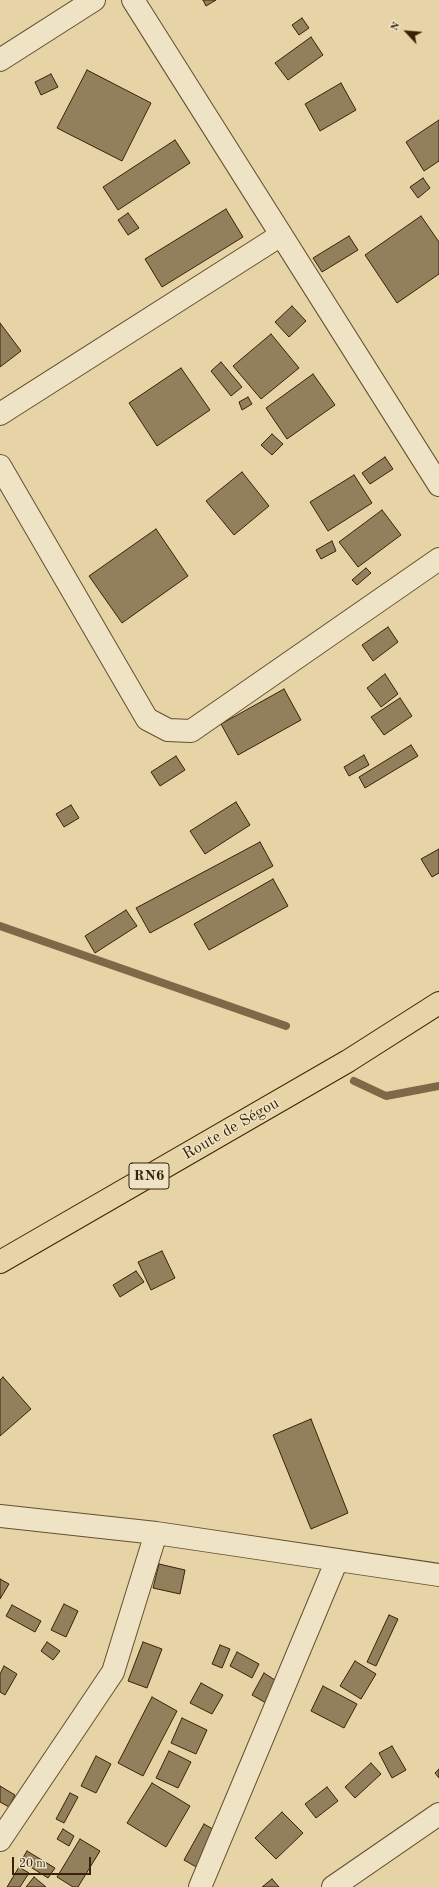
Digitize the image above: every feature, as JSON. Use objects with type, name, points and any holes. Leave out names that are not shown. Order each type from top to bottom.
[{"type":"highway","name":"Route de Ségou","points":[[0,1262],[348,1061],[439,1003]]},
{"type":"street","points":[[0,60],[94,0]]},
{"type":"street","points":[[133,0],[439,485]]},
{"type":"street","points":[[0,414],[281,235]]},
{"type":"street","points":[[0,466],[147,719],[168,730],[191,731],[439,560]]},
{"type":"street","points":[[4,1522],[156,1533],[439,1575]]},
{"type":"street","points":[[0,1840],[113,1672],[156,1533]]},
{"type":"street","points":[[200,1887],[337,1560]]},
{"type":"street","points":[[333,1887],[439,1814]]},
{"type":"building","points":[[203,0],[216,0],[206,6]]},
{"type":"building","points":[[302,18],[309,28],[299,35],[292,25]]},
{"type":"building","points":[[311,37],[323,55],[288,80],[275,63]]},
{"type":"building","points":[[87,70],[151,103],[122,161],[57,128]]},
{"type":"building","points":[[51,74],[58,87],[41,95],[35,82]]},
{"type":"building","points":[[341,83],[356,110],[320,131],[305,104]]},
{"type":"building","points":[[439,120],[439,161],[424,171],[406,142]]},
{"type":"building","points":[[175,140],[190,163],[118,210],[103,187]]},
{"type":"building","points":[[423,178],[430,188],[418,198],[410,187]]},
{"type":"building","points":[[226,209],[243,237],[162,287],[145,259]]},
{"type":"building","points":[[128,213],[139,228],[128,235],[118,220]]},
{"type":"building","points":[[421,216],[439,242],[439,274],[397,303],[365,255]]},
{"type":"building","points":[[349,236],[358,250],[322,272],[313,258]]},
{"type":"building","points":[[292,306],[306,321],[289,337],[275,322]]},
{"type":"building","points":[[0,323],[21,351],[0,367]]},
{"type":"building","points":[[271,334],[299,368],[261,399],[233,366]]},
{"type":"building","points":[[221,362],[242,387],[231,396],[211,371]]},
{"type":"building","points":[[181,368],[210,410],[157,446],[129,403]]},
{"type":"building","points":[[313,374],[335,405],[287,439],[266,408]]},
{"type":"building","points":[[248,397],[252,404],[242,410],[239,402]]},
{"type":"building","points":[[272,434],[283,444],[272,455],[261,445]]},
{"type":"building","points":[[385,457],[393,469],[370,484],[362,473]]},
{"type":"building","points":[[242,472],[269,506],[234,535],[206,501]]},
{"type":"building","points":[[354,475],[372,503],[328,531],[310,502]]},
{"type":"building","points":[[382,510],[401,535],[358,567],[339,542]]},
{"type":"building","points":[[156,529],[188,576],[122,623],[89,576]]},
{"type":"building","points":[[332,541],[336,551],[321,559],[316,550]]},
{"type":"building","points":[[366,568],[371,573],[357,585],[352,580]]},
{"type":"building","points":[[388,627],[398,642],[373,661],[362,645]]},
{"type":"building","points":[[385,674],[398,694],[381,707],[367,688]]},
{"type":"building","points":[[284,689],[301,720],[238,755],[221,724]]},
{"type":"building","points":[[400,698],[412,716],[384,735],[371,717]]},
{"type":"building","points":[[411,745],[418,756],[365,788],[359,777]]},
{"type":"building","points":[[364,755],[369,765],[349,776],[344,767]]},
{"type":"building","points":[[176,756],[185,770],[160,786],[151,772]]},
{"type":"building","points":[[236,802],[250,825],[205,854],[190,831]]},
{"type":"building","points":[[71,805],[79,818],[64,827],[56,814]]},
{"type":"building","points":[[260,842],[273,866],[150,933],[136,908]]},
{"type":"building","points":[[439,849],[439,873],[432,877],[421,859]]},
{"type":"building","points":[[273,879],[288,906],[209,950],[194,924]]},
{"type":"building","points":[[126,910],[137,926],[95,953],[85,936]]},
{"type":"building","points":[[162,1251],[175,1278],[151,1290],[138,1262]]},
{"type":"building","points":[[136,1271],[144,1282],[120,1297],[113,1285]]},
{"type":"building","points":[[3,1377],[31,1409],[0,1436],[0,1380]]},
{"type":"building","points":[[311,1419],[348,1513],[311,1529],[273,1435]]},
{"type":"building","points":[[159,1564],[185,1570],[180,1594],[153,1588]]},
{"type":"building","points":[[0,1579],[9,1584],[0,1599]]},
{"type":"building","points":[[64,1604],[78,1611],[66,1637],[51,1630]]},
{"type":"building","points":[[12,1605],[41,1621],[35,1632],[6,1616]]},
{"type":"building","points":[[389,1615],[398,1619],[376,1666],[367,1662]]},
{"type":"building","points":[[47,1642],[60,1651],[53,1660],[41,1651]]},
{"type":"building","points":[[143,1642],[162,1649],[147,1688],[128,1681]]},
{"type":"building","points":[[220,1645],[230,1649],[222,1668],[212,1664]]},
{"type":"building","points":[[237,1652],[259,1664],[252,1678],[230,1666]]},
{"type":"building","points":[[355,1661],[376,1674],[361,1699],[340,1686]]},
{"type":"building","points":[[4,1666],[17,1674],[5,1695],[0,1692],[0,1674]]},
{"type":"building","points":[[264,1673],[278,1682],[266,1703],[252,1695]]},
{"type":"building","points":[[201,1683],[223,1695],[212,1714],[190,1703]]},
{"type":"building","points":[[323,1686],[357,1704],[344,1728],[311,1711]]},
{"type":"building","points":[[152,1697],[177,1711],[143,1776],[118,1763]]},
{"type":"building","points":[[182,1718],[207,1730],[196,1754],[171,1743]]},
{"type":"building","points":[[392,1746],[406,1770],[392,1778],[379,1753]]},
{"type":"building","points":[[169,1751],[191,1762],[178,1788],[156,1778]]},
{"type":"building","points":[[96,1756],[111,1764],[96,1793],[81,1786]]},
{"type":"building","points":[[371,1763],[381,1774],[355,1798],[345,1787]]},
{"type":"building","points":[[439,1769],[439,1778],[435,1773]]},
{"type":"building","points":[[152,1783],[190,1806],[166,1847],[127,1823]]},
{"type":"building","points":[[0,1786],[15,1795],[9,1807],[0,1802]]},
{"type":"building","points":[[327,1787],[338,1801],[316,1818],[305,1804]]},
{"type":"building","points":[[70,1793],[78,1797],[64,1823],[56,1819]]},
{"type":"building","points":[[282,1812],[303,1833],[276,1859],[255,1838]]},
{"type":"building","points":[[204,1824],[218,1832],[198,1868],[184,1860]]},
{"type":"building","points":[[63,1829],[74,1836],[69,1846],[57,1839]]},
{"type":"building","points":[[80,1839],[100,1851],[78,1887],[73,1887],[57,1877]]},
{"type":"building","points":[[27,1851],[55,1868],[48,1878],[21,1861]]},
{"type":"building","points":[[19,1867],[29,1873],[20,1887],[7,1887]]},
{"type":"building","points":[[34,1877],[46,1887],[26,1887]]},
{"type":"building","points":[[272,1879],[279,1887],[262,1887]]},
{"type":"waterway","points":[[0,926],[286,1026]]},
{"type":"waterway","points":[[354,1081],[386,1096],[439,1086]]}]
